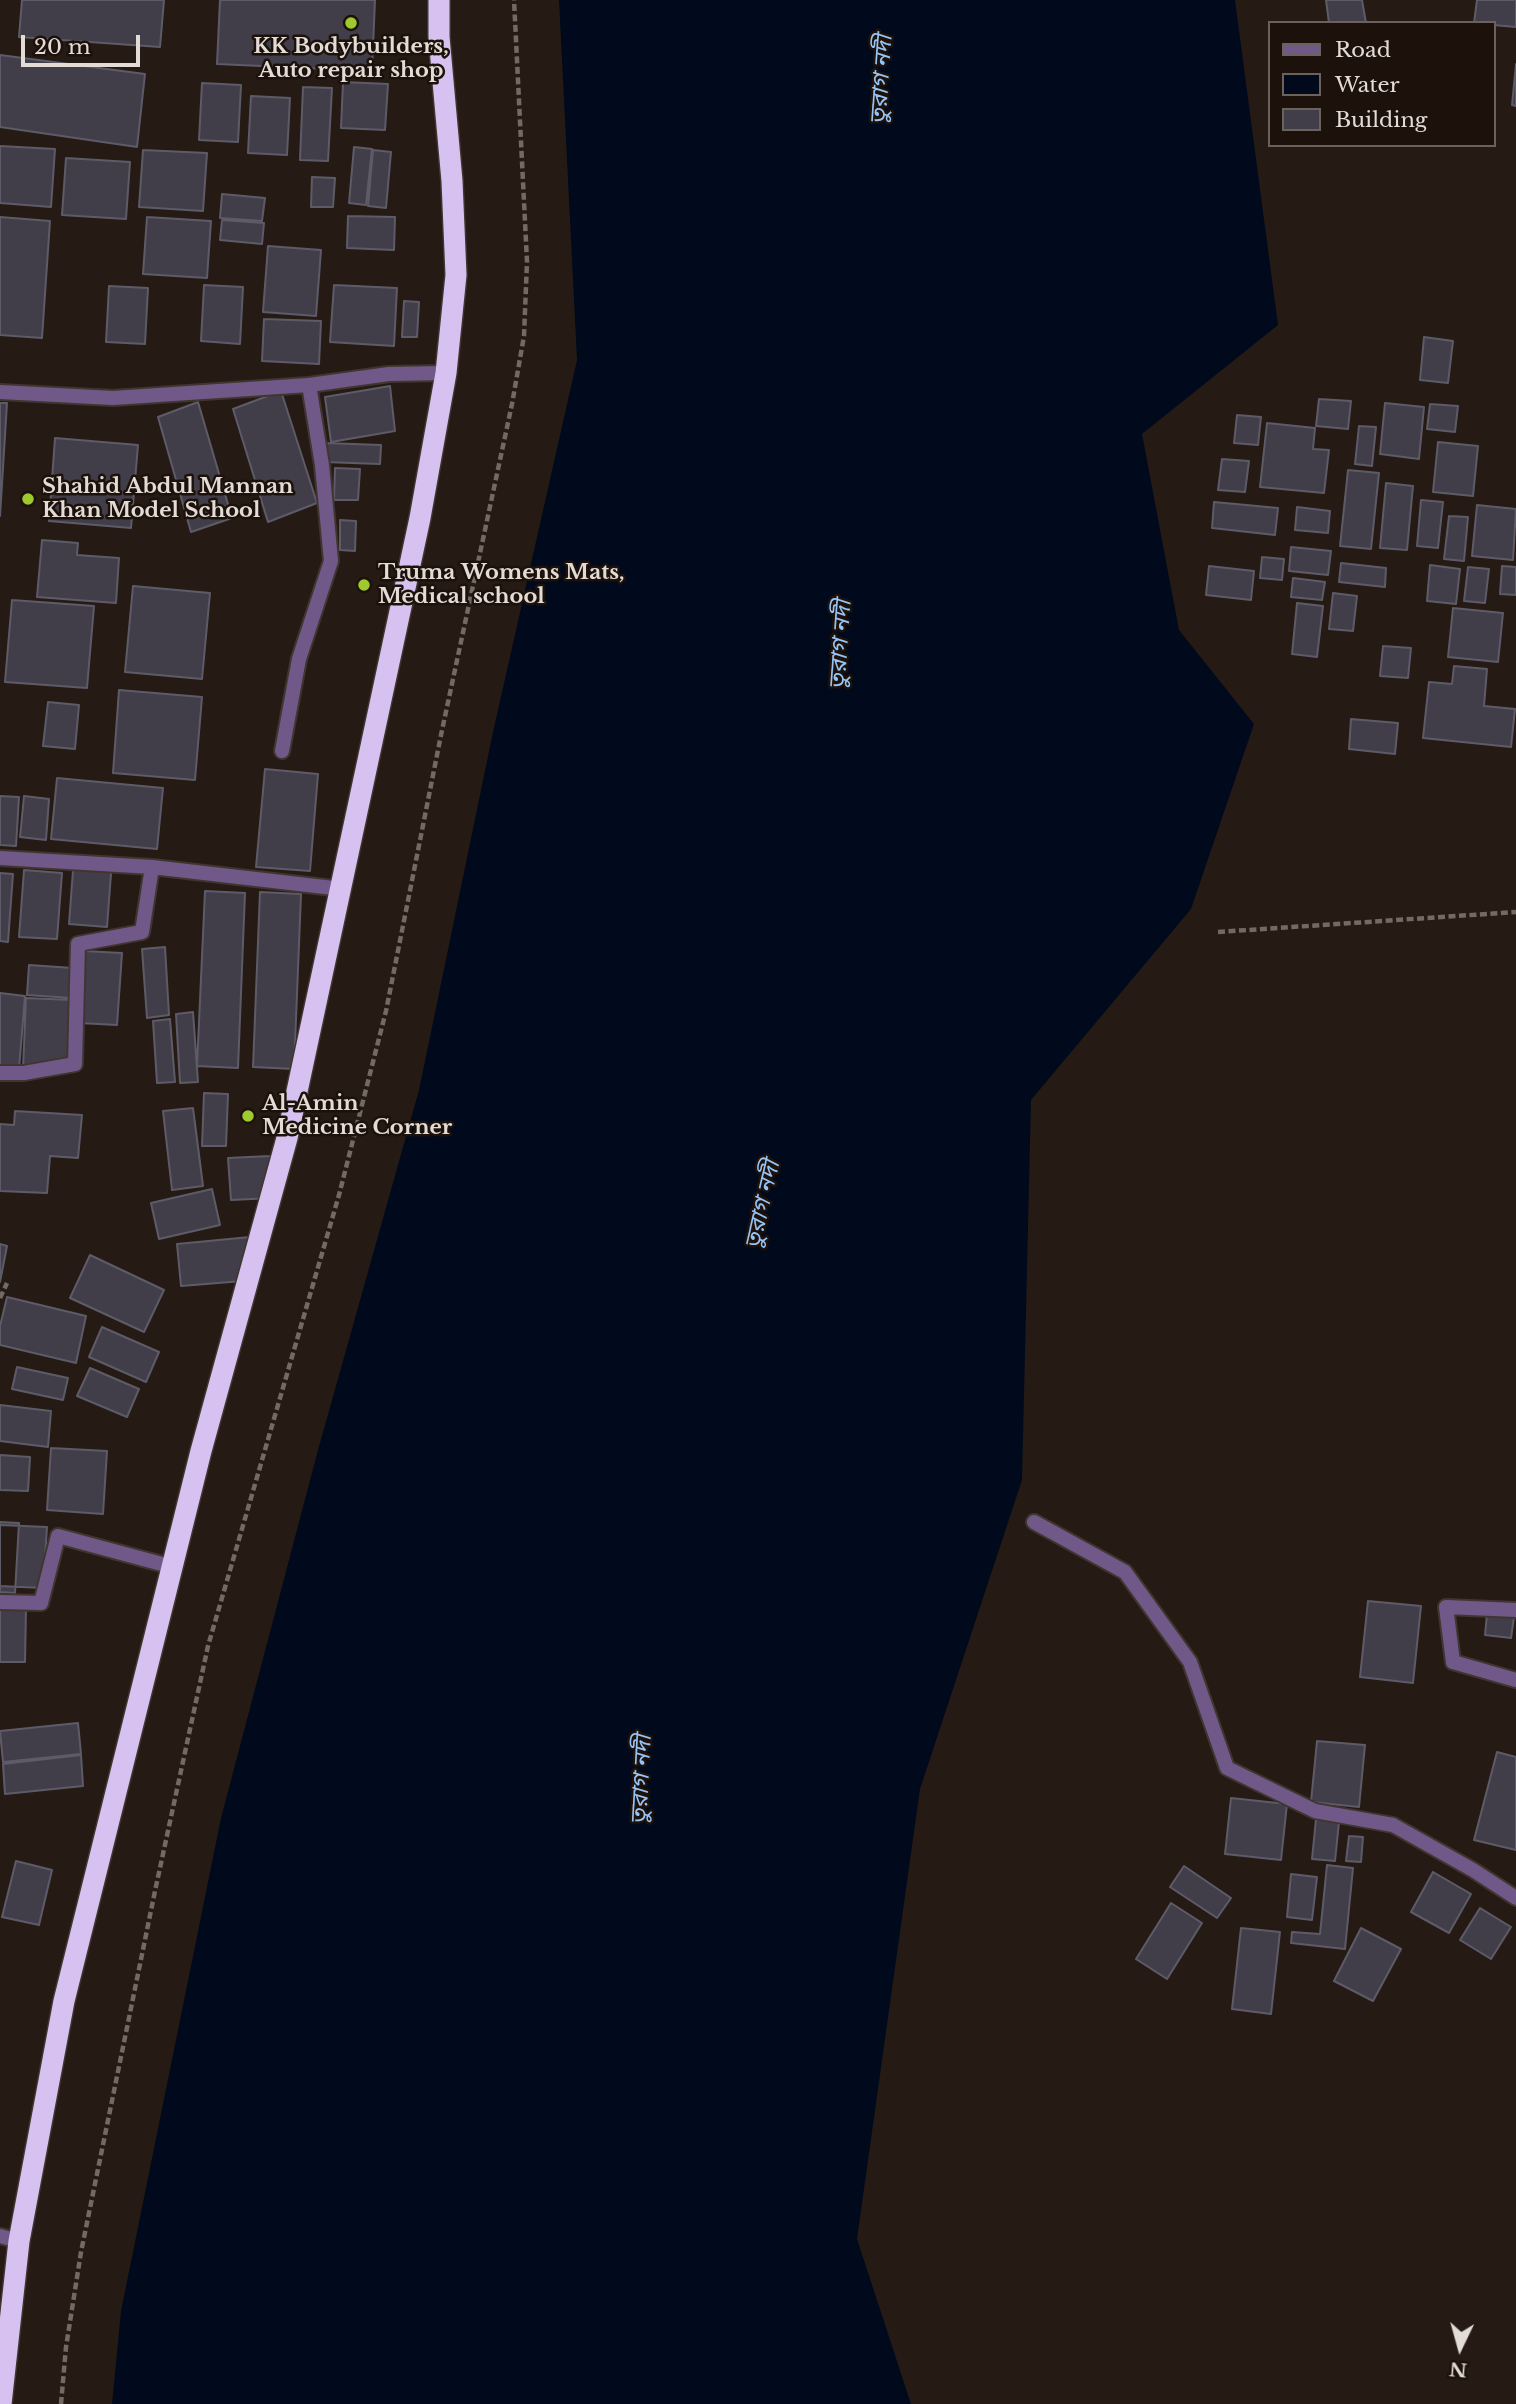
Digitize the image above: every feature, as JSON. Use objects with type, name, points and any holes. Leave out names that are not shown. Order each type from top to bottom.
[{"type":"highway","points":[[1,2404],[9,2238],[64,2001],[201,1451],[287,1138],[420,518],[446,373],[456,275],[452,181],[439,37],[439,0]]},
{"type":"street","points":[[0,393],[113,398],[309,385],[389,374],[446,373]]},
{"type":"street","points":[[282,751],[299,659],[331,561],[322,465],[309,385]]},
{"type":"street","points":[[0,858],[152,867],[342,889]]},
{"type":"street","points":[[0,1073],[24,1073],[75,1064],[78,944],[142,932],[152,867]]},
{"type":"street","points":[[1034,1522],[1125,1572],[1190,1662],[1227,1768],[1315,1811],[1393,1825],[1473,1870],[1516,1898]]},
{"type":"street","points":[[0,1602],[41,1603],[58,1536],[173,1567]]},
{"type":"street","points":[[1516,1610],[1446,1607],[1452,1662],[1516,1680]]},
{"type":"path","points":[[61,2404],[66,2347],[81,2252],[208,1646],[339,1195],[386,1011],[441,735],[512,404],[524,336],[527,262],[514,0]]},
{"type":"path","points":[[1218,932],[1516,912]]},
{"type":"path","points":[[0,1298],[7,1283]]},
{"type":"water","name":"তুরাগ নদী","points":[[559,0],[1235,0],[1278,325],[1142,434],[1179,630],[1254,724],[1191,909],[1031,1100],[1022,1480],[920,1789],[857,2239],[911,2404],[112,2404],[121,2311],[221,1818],[318,1450],[419,1090],[493,732],[577,360]]},
{"type":"building","points":[[22,0],[164,0],[160,47],[19,37]]},
{"type":"building","points":[[220,0],[375,0],[372,71],[217,64]]},
{"type":"building","points":[[1326,0],[1362,0],[1366,21],[1329,21]]},
{"type":"building","points":[[1477,0],[1516,0],[1516,27],[1495,25],[1495,21],[1474,21]]},
{"type":"building","points":[[0,55],[145,74],[137,147],[0,127]]},
{"type":"building","points":[[1516,64],[1516,106],[1512,105]]},
{"type":"building","points":[[343,82],[388,84],[385,130],[341,128]]},
{"type":"building","points":[[202,83],[241,85],[238,142],[199,140]]},
{"type":"building","points":[[303,87],[332,88],[328,161],[300,160]]},
{"type":"building","points":[[251,96],[290,98],[287,155],[248,153]]},
{"type":"building","points":[[0,146],[55,149],[51,207],[0,203]]},
{"type":"building","points":[[354,147],[372,149],[366,205],[349,203]]},
{"type":"building","points":[[143,150],[207,153],[203,211],[139,207]]},
{"type":"building","points":[[373,150],[391,152],[386,208],[368,206]]},
{"type":"building","points":[[66,158],[130,162],[126,219],[62,215]]},
{"type":"building","points":[[312,177],[335,178],[333,207],[311,207]]},
{"type":"building","points":[[222,194],[265,198],[262,221],[220,218]]},
{"type":"building","points":[[348,216],[395,217],[394,250],[347,248]]},
{"type":"building","points":[[0,217],[50,221],[42,338],[0,335]]},
{"type":"building","points":[[147,217],[211,221],[207,278],[143,274]]},
{"type":"building","points":[[222,220],[264,223],[262,244],[220,240]]},
{"type":"building","points":[[268,246],[321,250],[316,316],[263,312]]},
{"type":"building","points":[[204,285],[243,287],[240,344],[201,341]]},
{"type":"building","points":[[334,285],[397,288],[394,346],[330,342]]},
{"type":"building","points":[[109,286],[148,288],[145,344],[106,342]]},
{"type":"building","points":[[404,301],[419,302],[417,337],[402,337]]},
{"type":"building","points":[[264,319],[321,321],[319,364],[262,361]]},
{"type":"building","points":[[1424,337],[1453,341],[1448,383],[1420,380]]},
{"type":"building","points":[[390,386],[395,431],[331,442],[325,397]]},
{"type":"building","points":[[281,391],[317,503],[268,522],[233,409]]},
{"type":"building","points":[[1319,399],[1351,401],[1348,429],[1316,426]]},
{"type":"building","points":[[198,402],[232,518],[191,532],[158,417]]},
{"type":"building","points":[[0,403],[7,403],[0,516]]},
{"type":"building","points":[[1385,403],[1424,407],[1419,459],[1380,454]]},
{"type":"building","points":[[1430,404],[1458,406],[1455,432],[1427,429]]},
{"type":"building","points":[[1237,415],[1261,417],[1258,445],[1234,443]]},
{"type":"building","points":[[1267,423],[1315,428],[1313,449],[1329,450],[1324,493],[1260,487]]},
{"type":"building","points":[[1359,426],[1376,427],[1372,466],[1355,464]]},
{"type":"building","points":[[55,438],[138,445],[131,528],[49,521]]},
{"type":"building","points":[[1438,442],[1478,446],[1473,496],[1433,492]]},
{"type":"building","points":[[325,443],[381,445],[380,464],[324,462]]},
{"type":"building","points":[[1222,459],[1249,461],[1245,492],[1218,490]]},
{"type":"building","points":[[335,468],[360,469],[358,500],[334,500]]},
{"type":"building","points":[[1348,470],[1379,473],[1371,549],[1340,546]]},
{"type":"building","points":[[1386,483],[1413,486],[1407,550],[1380,548]]},
{"type":"building","points":[[1421,500],[1443,502],[1438,548],[1417,546]]},
{"type":"building","points":[[1214,502],[1278,508],[1275,535],[1212,528]]},
{"type":"building","points":[[1477,505],[1516,509],[1513,560],[1472,556]]},
{"type":"building","points":[[1297,507],[1330,511],[1328,533],[1295,530]]},
{"type":"building","points":[[1449,516],[1468,517],[1464,561],[1444,559]]},
{"type":"building","points":[[340,520],[356,521],[355,551],[340,550]]},
{"type":"building","points":[[42,540],[78,543],[77,555],[119,558],[116,603],[37,597]]},
{"type":"building","points":[[1291,547],[1331,551],[1328,575],[1289,571]]},
{"type":"building","points":[[1262,557],[1284,559],[1282,580],[1260,578]]},
{"type":"building","points":[[1341,563],[1386,568],[1385,587],[1339,582]]},
{"type":"building","points":[[1430,565],[1460,569],[1456,604],[1427,601]]},
{"type":"building","points":[[1209,566],[1254,571],[1251,600],[1206,595]]},
{"type":"building","points":[[1502,566],[1516,567],[1516,595],[1500,594]]},
{"type":"building","points":[[1468,567],[1489,569],[1485,603],[1464,601]]},
{"type":"building","points":[[1293,578],[1325,582],[1322,600],[1291,597]]},
{"type":"building","points":[[133,586],[210,593],[202,679],[125,672]]},
{"type":"building","points":[[1333,593],[1357,596],[1353,631],[1329,629]]},
{"type":"building","points":[[12,600],[94,606],[87,688],[5,682]]},
{"type":"building","points":[[1297,603],[1323,606],[1317,657],[1292,654]]},
{"type":"building","points":[[1453,608],[1503,613],[1498,662],[1448,657]]},
{"type":"building","points":[[1383,646],[1411,648],[1408,678],[1380,676]]},
{"type":"building","points":[[1454,666],[1487,669],[1484,706],[1515,709],[1511,747],[1423,738],[1429,682],[1452,684]]},
{"type":"building","points":[[119,690],[202,697],[195,780],[113,773]]},
{"type":"building","points":[[48,702],[79,705],[75,749],[43,746]]},
{"type":"building","points":[[1351,719],[1398,723],[1395,754],[1349,749]]},
{"type":"building","points":[[265,769],[318,774],[310,871],[256,867]]},
{"type":"building","points":[[57,778],[163,788],[157,849],[51,839]]},
{"type":"building","points":[[0,796],[19,797],[16,846],[0,845]]},
{"type":"building","points":[[24,796],[49,799],[46,840],[20,837]]},
{"type":"building","points":[[74,857],[112,860],[107,927],[69,924]]},
{"type":"building","points":[[24,870],[62,873],[57,939],[19,937]]},
{"type":"building","points":[[0,873],[13,874],[8,942],[0,941]]},
{"type":"building","points":[[205,891],[245,893],[238,1068],[197,1066]]},
{"type":"building","points":[[260,892],[301,894],[294,1069],[253,1067]]},
{"type":"building","points":[[165,947],[169,1015],[147,1018],[142,949]]},
{"type":"building","points":[[84,951],[122,953],[117,1025],[79,1023]]},
{"type":"building","points":[[29,965],[73,968],[71,998],[27,995]]},
{"type":"building","points":[[0,993],[25,996],[19,1069],[0,1068]]},
{"type":"building","points":[[26,998],[72,1000],[69,1061],[23,1069]]},
{"type":"building","points":[[193,1012],[198,1082],[180,1083],[176,1014]]},
{"type":"building","points":[[170,1019],[175,1082],[157,1083],[153,1021]]},
{"type":"building","points":[[204,1093],[228,1094],[226,1146],[202,1146]]},
{"type":"building","points":[[193,1108],[203,1186],[172,1190],[163,1111]]},
{"type":"building","points":[[15,1111],[82,1115],[78,1158],[50,1156],[47,1193],[0,1191],[0,1124],[14,1125]]},
{"type":"building","points":[[270,1156],[273,1198],[231,1200],[228,1158]]},
{"type":"building","points":[[212,1189],[220,1225],[159,1239],[151,1203]]},
{"type":"building","points":[[250,1237],[255,1280],[181,1286],[177,1244]]},
{"type":"building","points":[[0,1244],[7,1246],[0,1282]]},
{"type":"building","points":[[90,1255],[164,1290],[144,1332],[70,1298]]},
{"type":"building","points":[[7,1297],[86,1316],[76,1363],[0,1345],[0,1326]]},
{"type":"building","points":[[102,1327],[159,1352],[146,1382],[89,1357]]},
{"type":"building","points":[[17,1367],[68,1378],[63,1400],[12,1389]]},
{"type":"building","points":[[90,1368],[139,1389],[127,1417],[77,1396]]},
{"type":"building","points":[[0,1405],[51,1411],[48,1447],[0,1441]]},
{"type":"building","points":[[51,1448],[107,1451],[103,1514],[47,1510]]},
{"type":"building","points":[[0,1455],[30,1457],[28,1491],[0,1490]]},
{"type":"building","points":[[0,1522],[19,1523],[15,1593],[0,1592]]},
{"type":"building","points":[[0,1525],[47,1527],[43,1588],[0,1586]]},
{"type":"building","points":[[1368,1601],[1421,1606],[1413,1683],[1360,1677]]},
{"type":"building","points":[[0,1606],[26,1607],[25,1662],[0,1662]]},
{"type":"building","points":[[1487,1614],[1514,1617],[1511,1638],[1485,1635]]},
{"type":"building","points":[[78,1723],[81,1754],[3,1762],[0,1731]]},
{"type":"building","points":[[1317,1741],[1365,1745],[1359,1807],[1311,1802]]},
{"type":"building","points":[[1497,1752],[1516,1757],[1516,1850],[1474,1840]]},
{"type":"building","points":[[81,1755],[83,1786],[5,1794],[3,1764]]},
{"type":"building","points":[[1231,1798],[1287,1804],[1281,1860],[1225,1854]]},
{"type":"building","points":[[1316,1819],[1339,1822],[1335,1861],[1312,1859]]},
{"type":"building","points":[[1349,1836],[1363,1837],[1361,1862],[1346,1861]]},
{"type":"building","points":[[16,1861],[52,1870],[39,1925],[2,1917]]},
{"type":"building","points":[[1327,1865],[1353,1868],[1345,1949],[1291,1943],[1292,1932],[1320,1934]]},
{"type":"building","points":[[1184,1866],[1231,1898],[1217,1918],[1170,1887]]},
{"type":"building","points":[[1433,1872],[1471,1894],[1449,1933],[1411,1912]]},
{"type":"building","points":[[1291,1874],[1317,1877],[1312,1920],[1287,1917]]},
{"type":"building","points":[[1171,1903],[1202,1923],[1167,1979],[1136,1959]]},
{"type":"building","points":[[1480,1908],[1511,1927],[1491,1959],[1460,1940]]},
{"type":"building","points":[[1241,1928],[1280,1932],[1271,2014],[1232,2009]]},
{"type":"building","points":[[1361,1928],[1401,1949],[1373,2001],[1334,1981]]},
{"type":"place","name":"KK Bodybuilders, Auto repair shop","points":[[351,23]]},
{"type":"place","name":"Shahid Abdul Mannan Khan Model School","points":[[28,499]]},
{"type":"place","name":"Truma Womens Mats, Medical school","points":[[364,585]]},
{"type":"place","name":"Al-Amin Medicine Corner","points":[[248,1116]]}]
